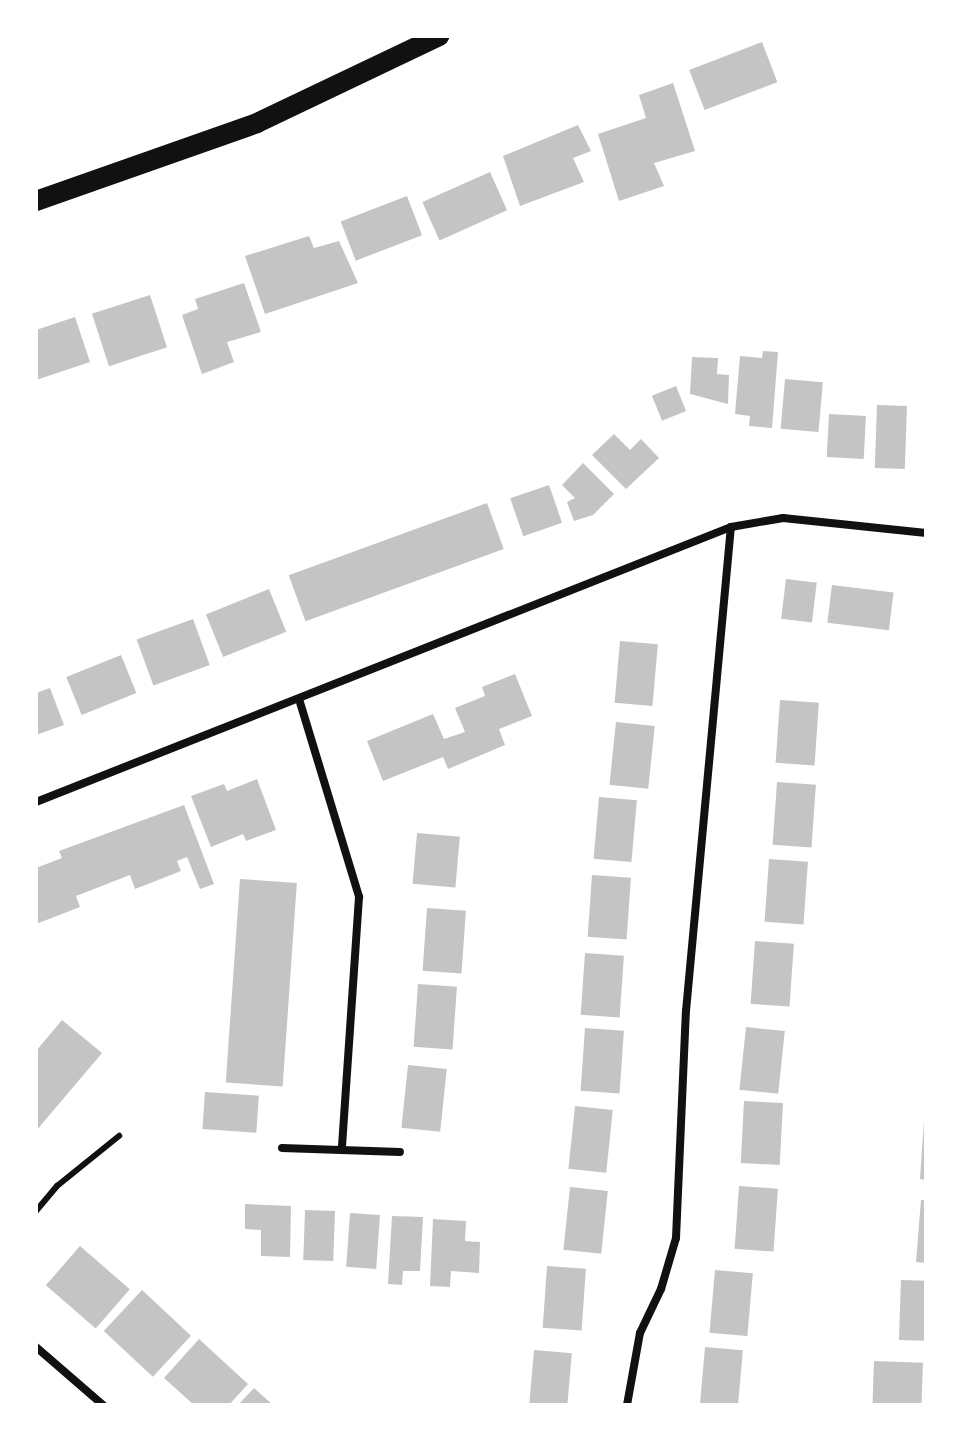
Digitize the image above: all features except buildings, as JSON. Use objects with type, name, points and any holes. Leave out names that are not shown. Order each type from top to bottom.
[{"type":"main road","points":[[36,201],[257,123],[439,36]]},
{"type":"street","points":[[36,802],[731,527],[783,518],[926,533]]},
{"type":"street","points":[[627,1405],[640,1333],[661,1289],[676,1238],[686,1011],[731,527]]},
{"type":"street","points":[[299,699],[359,897],[342,1147]]},
{"type":"street","points":[[282,1148],[342,1147],[400,1152]]},
{"type":"street","points":[[36,1347],[103,1405]]},
{"type":"lane","points":[[36,1211],[57,1186],[119,1136]]}]
